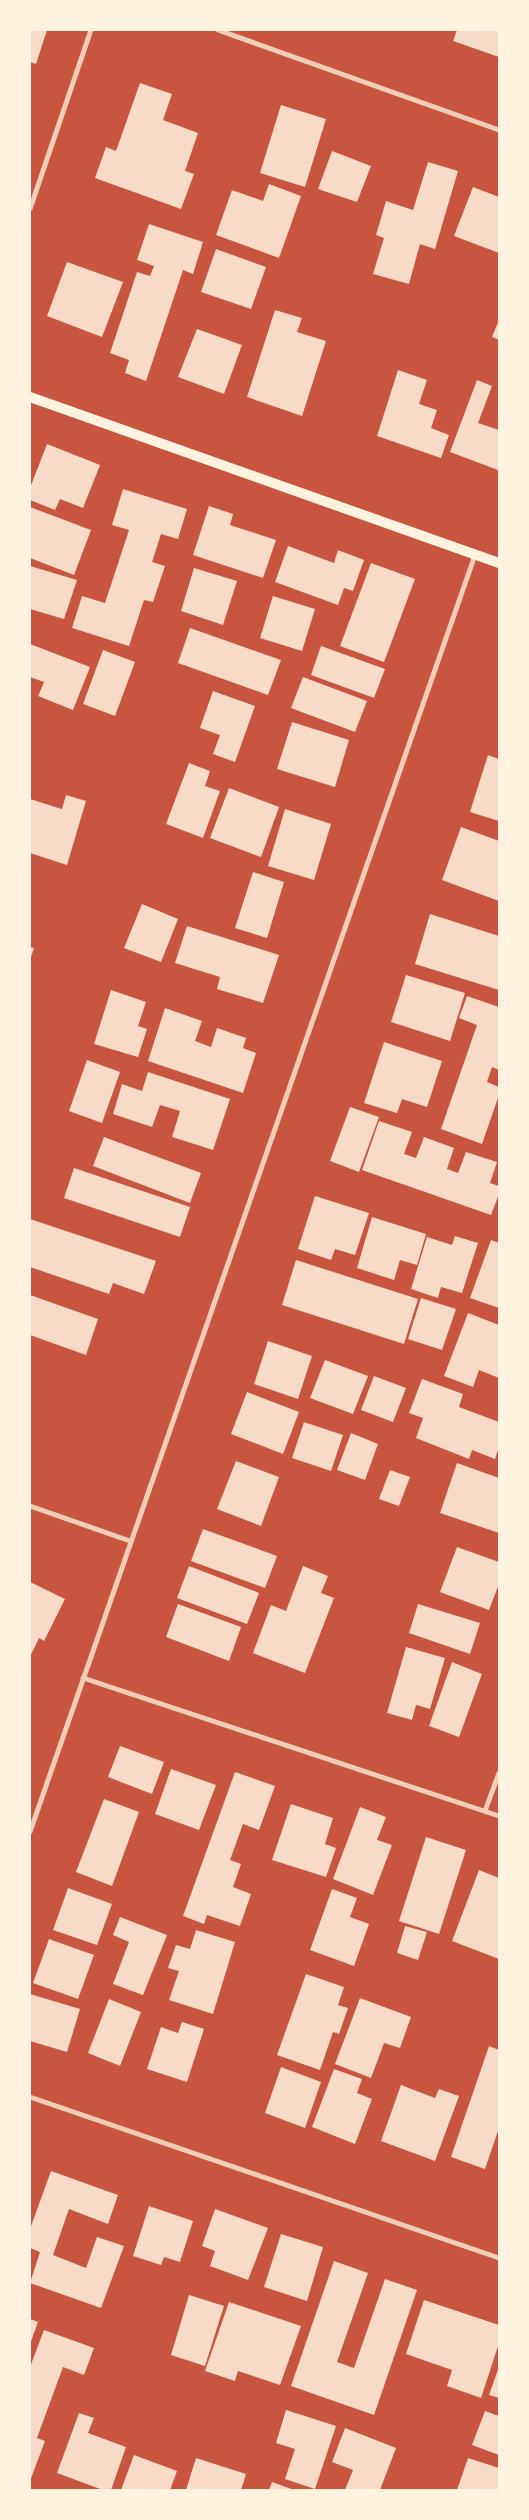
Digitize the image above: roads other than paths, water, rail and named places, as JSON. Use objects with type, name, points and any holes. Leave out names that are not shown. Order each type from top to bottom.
[{"type":"main road","points":[[30,397],[499,563]]},
{"type":"street","points":[[30,209],[91,30]]},
{"type":"street","points":[[218,30],[499,130]]},
{"type":"street","points":[[30,1832],[475,555]]},
{"type":"street","points":[[30,1506],[130,1541]]},
{"type":"street","points":[[83,1678],[499,1816]]},
{"type":"street","points":[[485,1811],[499,1773]]},
{"type":"street","points":[[30,2097],[499,2258]]}]
